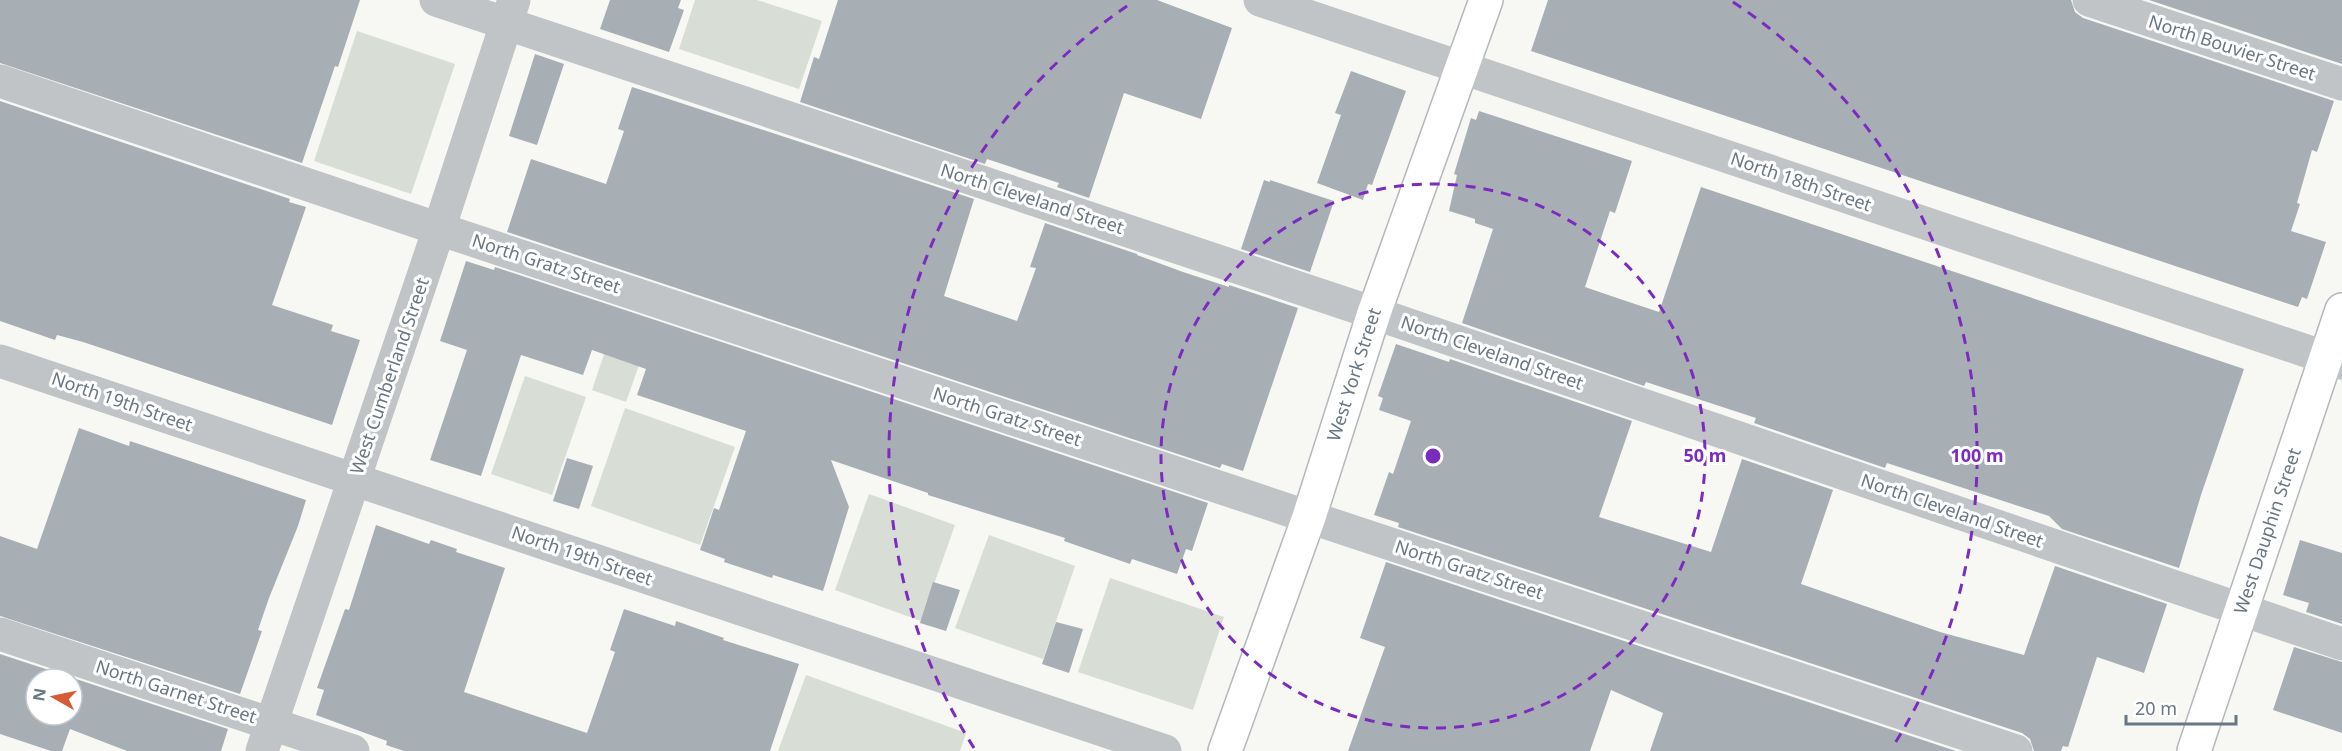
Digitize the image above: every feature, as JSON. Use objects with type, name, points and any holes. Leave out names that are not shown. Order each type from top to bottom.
[{"type":"street","name":"North Cleveland Street","points":[[436,0],[510,12],[1374,313],[2342,644]]},
{"type":"street","name":"North 18th Street","points":[[1260,0],[2334,361]]},
{"type":"street","name":"West York Street","points":[[1225,751],[1309,517],[1374,313],[1486,0]]},
{"type":"street","name":"North Bouvier Street","points":[[2089,0],[2342,84]]},
{"type":"street","name":"West Cumberland Street","points":[[266,737],[355,480],[510,12]]},
{"type":"street","name":"North Gratz Street","points":[[0,81],[439,229],[2016,751]]},
{"type":"street","name":"West Dauphin Street","points":[[2194,751],[2241,610],[2334,361],[2342,310]]},
{"type":"street","name":"North 19th Street","points":[[0,361],[1165,751]]},
{"type":"street","name":"North Garnet Street","points":[[0,634],[266,737],[352,751]]},
{"type":"shaded area","points":[[695,0],[757,0],[822,21],[799,89],[679,49]]},
{"type":"shaded area","points":[[357,31],[455,64],[411,194],[314,161]]},
{"type":"shaded area","points":[[617,316],[652,328],[626,402],[592,390]]},
{"type":"shaded area","points":[[525,376],[586,397],[552,495],[491,474]]},
{"type":"shaded area","points":[[625,408],[735,447],[700,545],[591,506]]},
{"type":"shaded area","points":[[869,494],[955,525],[921,621],[835,590]]},
{"type":"shaded area","points":[[989,535],[1075,566],[1043,659],[955,628]]},
{"type":"shaded area","points":[[1110,578],[1224,617],[1193,710],[1078,672]]},
{"type":"shaded area","points":[[806,675],[966,733],[960,751],[778,751]]},
{"type":"building","points":[[0,0],[360,0],[302,163],[0,63]]},
{"type":"building","points":[[610,0],[681,0],[678,8],[684,10],[669,52],[600,29]]},
{"type":"building","points":[[838,0],[1157,0],[1232,28],[1201,119],[1124,93],[1089,198],[1057,187],[1059,183],[987,159],[985,164],[800,102],[814,57],[819,59]]},
{"type":"building","points":[[1548,0],[2071,0],[2075,12],[2083,18],[2334,101],[2317,152],[2312,150],[2297,203],[2300,204],[2291,231],[2326,242],[2307,299],[2302,297],[2298,307],[1531,51]]},
{"type":"building","points":[[2149,0],[2342,0],[2342,64]]},
{"type":"building","points":[[535,54],[564,64],[537,145],[509,136]]},
{"type":"building","points":[[1351,71],[1406,91],[1372,185],[1368,184],[1363,200],[1317,183],[1341,115],[1335,113]]},
{"type":"building","points":[[632,87],[974,199],[944,296],[1017,321],[1036,268],[1030,267],[1045,223],[1183,272],[1298,308],[1243,471],[1222,464],[1220,468],[507,232],[531,159],[606,184],[624,131],[618,129]]},
{"type":"building","points":[[0,101],[290,199],[289,202],[306,207],[272,305],[333,325],[331,331],[360,340],[332,425],[83,342],[57,335],[55,340],[0,321]]},
{"type":"building","points":[[1479,111],[1632,161],[1615,213],[1610,211],[1585,287],[1620,299],[1659,312],[1701,187],[2244,369],[2179,568],[2062,529],[2049,516],[1887,463],[1885,468],[1754,423],[1756,418],[1646,382],[1644,386],[1462,323],[1493,229],[1475,223],[1475,219],[1449,211],[1457,175],[1454,174],[1471,118],[1476,120]]},
{"type":"building","points":[[1264,180],[1334,201],[1310,272],[1241,249]]},
{"type":"building","points":[[466,261],[494,270],[495,267],[1208,503],[1192,551],[1186,549],[1177,574],[1132,559],[1130,564],[1064,541],[1065,538],[928,495],[928,493],[831,460],[849,507],[823,591],[773,575],[772,578],[724,562],[725,559],[700,550],[714,508],[719,510],[746,431],[637,395],[646,369],[592,350],[583,375],[521,355],[481,476],[430,460],[467,350],[440,341]]},
{"type":"building","points":[[1396,344],[1449,362],[1450,359],[1632,421],[1599,517],[1711,552],[1742,459],[1833,490],[1801,584],[1940,632],[2024,655],[2055,566],[2167,604],[2144,673],[2097,657],[2068,747],[2063,746],[2061,751],[2034,751],[2030,739],[2022,733],[1398,527],[1399,523],[1374,515],[1389,472],[1393,474],[1411,421],[1379,410],[1383,398],[1378,396]]},
{"type":"building","points":[[79,428],[129,446],[130,441],[306,500],[258,630],[262,631],[240,694],[0,616],[0,536],[37,549]]},
{"type":"building","points":[[567,458],[593,466],[579,509],[553,501]]},
{"type":"building","points":[[376,525],[429,544],[431,540],[457,549],[456,552],[505,568],[464,692],[587,733],[615,652],[610,650],[624,609],[675,626],[676,621],[724,638],[723,640],[799,664],[770,751],[404,751],[386,745],[387,741],[316,715],[324,690],[317,688],[345,609],[349,610]]},
{"type":"building","points":[[2300,540],[2342,553],[2342,624],[2306,612],[2309,603],[2283,595]]},
{"type":"building","points":[[1386,562],[1956,751],[1650,751],[1663,713],[1611,690],[1590,751],[1348,751],[1385,647],[1360,638]]},
{"type":"building","points":[[933,582],[960,590],[946,631],[920,623]]},
{"type":"building","points":[[1056,622],[1083,629],[1069,673],[1042,664]]},
{"type":"building","points":[[2294,647],[2342,662],[2342,733],[2273,710]]},
{"type":"building","points":[[0,654],[40,667],[24,667],[24,727],[84,727],[84,682],[228,729],[221,751],[127,751],[70,729],[62,751],[51,751],[0,734]]}]
